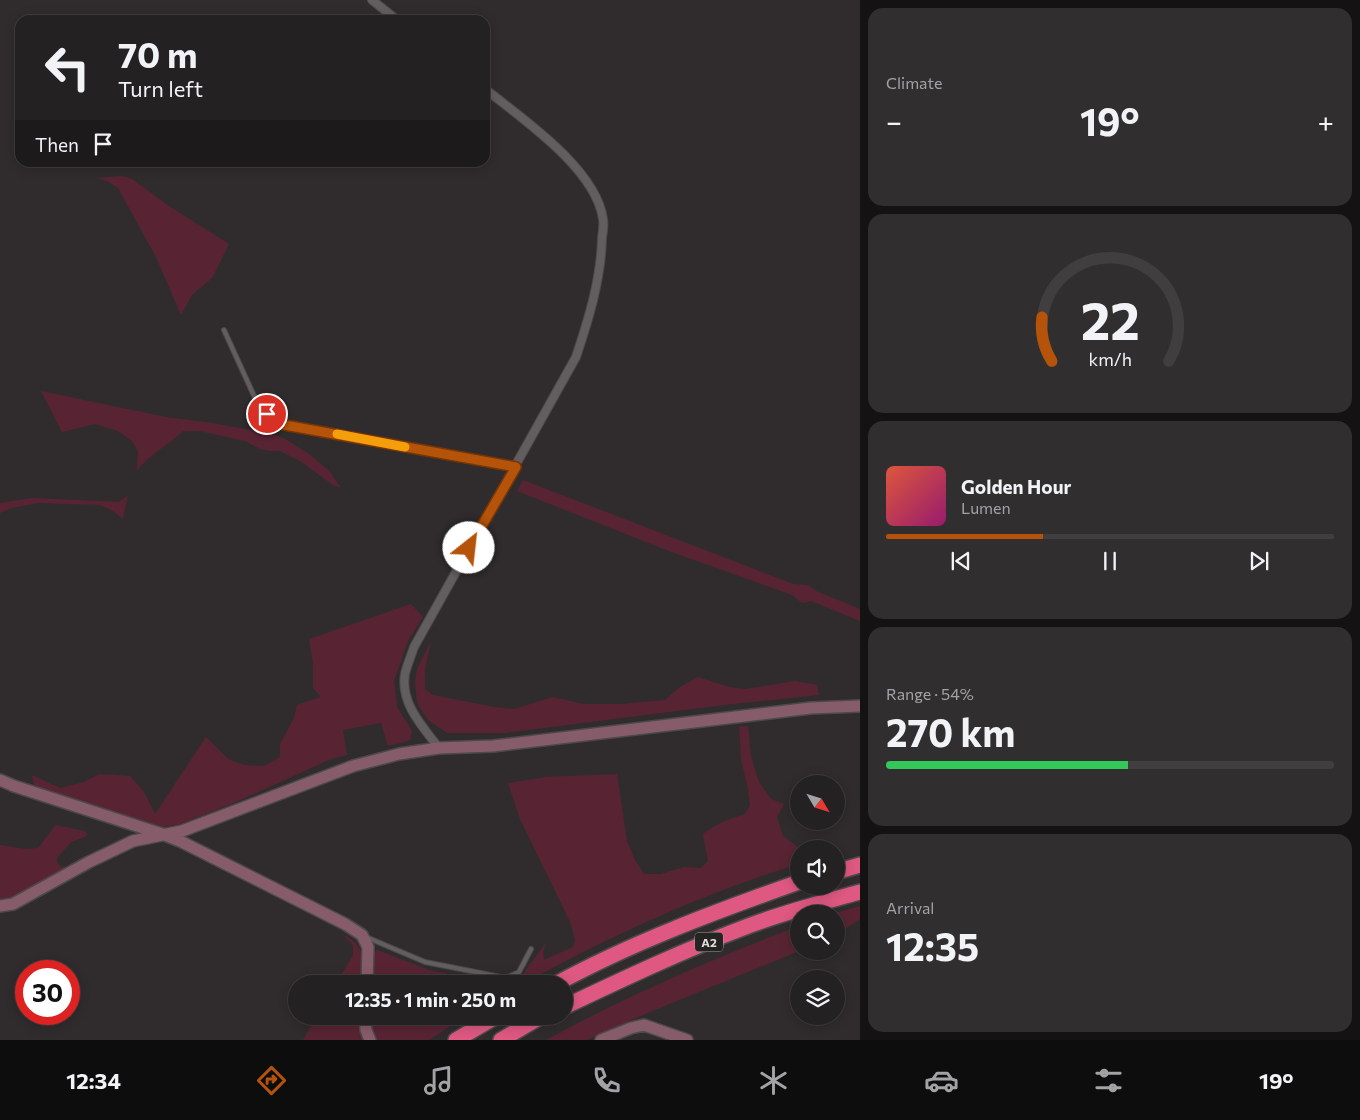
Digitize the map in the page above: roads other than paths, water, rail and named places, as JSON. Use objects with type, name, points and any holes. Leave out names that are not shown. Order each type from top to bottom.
[{"type":"highway","points":[[845,869],[860,865]]},
{"type":"highway","name":"A2","points":[[573,976],[630,948],[732,906],[790,885]]},
{"type":"highway","name":"A2","points":[[573,1002],[744,927],[860,892]]},
{"type":"highway","points":[[456,1040],[482,1025]]},
{"type":"highway","points":[[501,1040],[527,1025]]},
{"type":"street","points":[[372,0],[391,15]]},
{"type":"street","points":[[439,748],[407,703],[405,675],[414,647],[576,357],[598,283],[602,249],[603,219],[594,193],[579,170],[535,128],[490,93]]},
{"type":"street","points":[[0,906],[12,904],[89,862],[134,841],[182,831],[353,766],[399,754],[439,748],[493,746],[811,708],[860,706]]},
{"type":"street","points":[[0,780],[182,842],[309,906],[362,935],[368,947],[367,975]]},
{"type":"street","points":[[366,1025],[370,1040]]},
{"type":"street","points":[[601,1040],[644,1025],[687,1040]]},
{"type":"lane","points":[[224,330],[256,398],[267,414],[279,424],[516,467]]},
{"type":"lane","points":[[362,935],[425,962],[506,978],[519,972],[531,950]]}]
